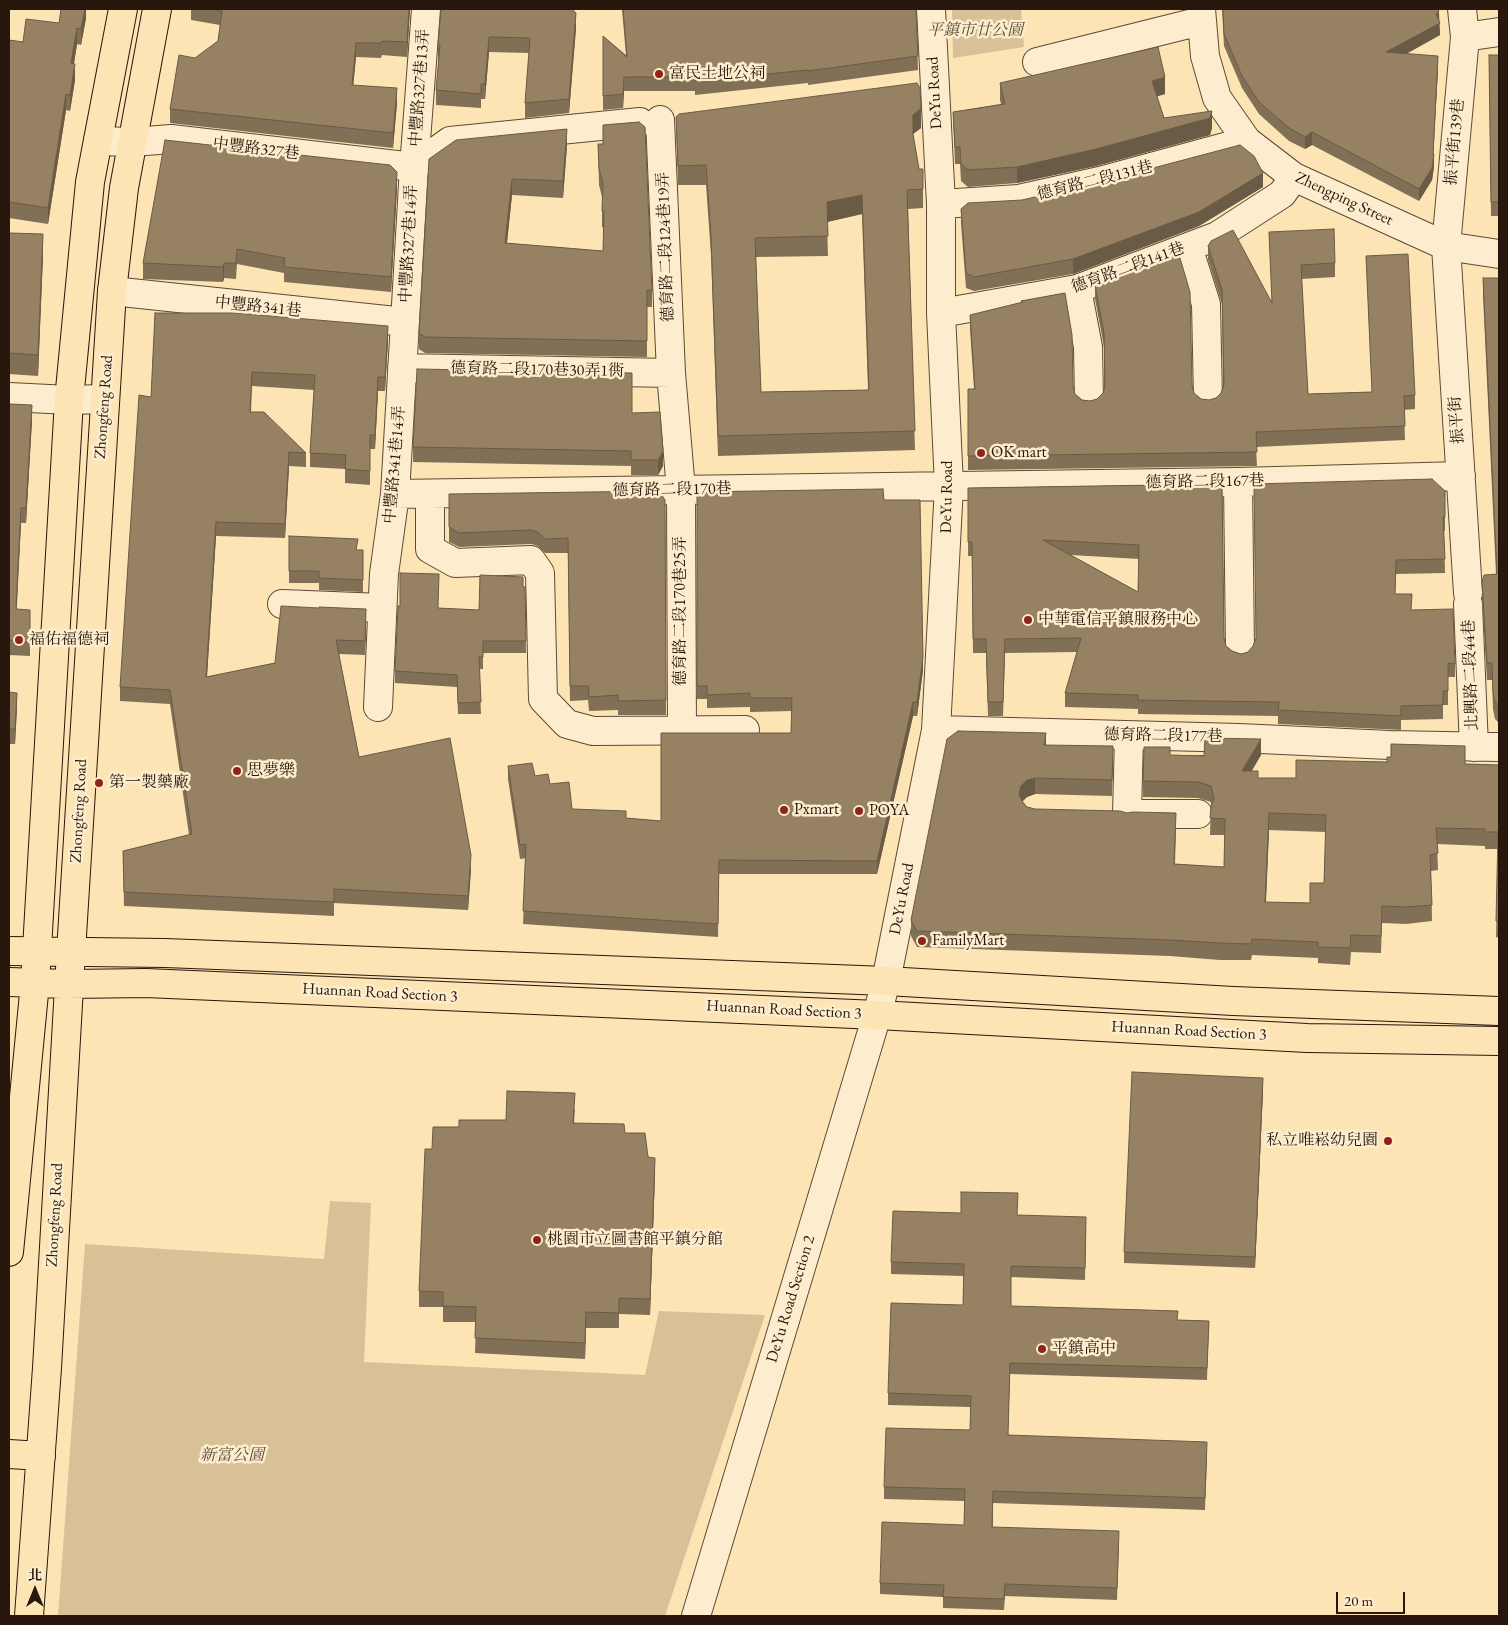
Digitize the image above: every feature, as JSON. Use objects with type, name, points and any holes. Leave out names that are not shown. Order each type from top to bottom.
[{"type":"main road","points":[[9,1252],[22,982],[36,952],[69,400],[90,182],[123,9]]},
{"type":"main road","name":"Zhongfeng Road","points":[[29,1616],[41,1456],[112,291],[124,188],[157,9]]},
{"type":"main road","name":"Huannan Road Section 3","points":[[9,951],[164,953],[886,981],[1233,1001],[1499,1011]]},
{"type":"main road","name":"Huannan Road Section 3","points":[[22,982],[69,984],[156,983],[877,1014],[1307,1038],[1499,1041]]},
{"type":"main road","points":[[9,1454],[41,1456]]},
{"type":"street","name":"中豐路327巷13弄","points":[[414,167],[426,9]]},
{"type":"street","name":"DeYu Road","points":[[886,981],[936,730],[949,486],[941,313],[941,204],[924,86],[931,9]]},
{"type":"street","name":"振平街139巷","points":[[1446,246],[1465,37],[1462,9]]},
{"type":"street","points":[[1037,62],[1201,15]]},
{"type":"street","name":"Zhengping Street","points":[[1201,15],[1205,56],[1217,98],[1247,141],[1294,177],[1446,246],[1499,254]]},
{"type":"street","points":[[1465,37],[1499,32]]},
{"type":"street","name":"德育路二段124巷19弄","points":[[414,167],[450,141],[670,119],[671,373],[681,490]]},
{"type":"street","name":"中豐路327巷","points":[[98,142],[171,139],[414,167]]},
{"type":"street","name":"德育路二段131巷","points":[[941,204],[1019,199],[1100,181],[1247,141]]},
{"type":"street","name":"中豐路327巷14弄","points":[[405,322],[414,167]]},
{"type":"street","name":"德育路二段141巷","points":[[941,313],[1077,289],[1217,236],[1282,194],[1294,177]]},
{"type":"street","name":"振平街","points":[[1446,246],[1468,599]]},
{"type":"street","points":[[1188,247],[1206,304],[1208,399]]},
{"type":"street","points":[[1077,289],[1088,347],[1088,400]]},
{"type":"street","name":"中豐路341巷","points":[[112,291],[405,322]]},
{"type":"street","name":"中豐路341巷14弄","points":[[378,708],[384,574],[395,494],[405,322]]},
{"type":"street","name":"德育路二段170巷30弄1衖","points":[[402,368],[671,373]]},
{"type":"street","points":[[9,397],[69,400],[104,399]]},
{"type":"street","name":"德育路二段167巷","points":[[949,486],[1238,482],[1461,476]]},
{"type":"street","points":[[1238,482],[1240,652]]},
{"type":"street","name":"德育路二段170巷","points":[[395,494],[949,486]]},
{"type":"street","name":"德育路二段170巷25弄","points":[[681,490],[682,731]]},
{"type":"street","points":[[430,494],[430,549],[454,562],[531,560],[540,573],[543,700],[566,724],[593,731],[745,730]]},
{"type":"street","name":"北興路二段44巷","points":[[1468,599],[1487,747]]},
{"type":"street","points":[[282,604],[382,608]]},
{"type":"street","name":"德育路二段177巷","points":[[936,730],[1487,747]]},
{"type":"street","points":[[1127,814],[1128,736]]},
{"type":"street","points":[[1100,813],[1198,814]]},
{"type":"street","name":"DeYu Road Section 2","points":[[696,1616],[886,981]]},
{"type":"green space","name":"平鎮市廿公園","points":[[952,9],[1021,9],[1024,47],[953,58]]},
{"type":"green space","name":"新富公園","points":[[330,1201],[371,1203],[364,1362],[645,1375],[659,1311],[765,1315],[665,1616],[58,1616],[85,1244],[324,1259]]},
{"type":"building","points":[[61,9],[85,9],[81,29],[77,28],[71,63],[75,64],[70,95],[66,94],[48,208],[9,202],[9,40],[23,42],[26,19],[59,23]]},
{"type":"building","points":[[209,9],[409,9],[407,42],[356,43],[352,85],[397,88],[393,133],[170,109],[179,55],[195,58],[218,41],[222,11]]},
{"type":"building","points":[[441,9],[572,9],[576,13],[569,99],[525,103],[530,38],[489,37],[485,84],[481,84],[481,94],[436,90]]},
{"type":"building","points":[[623,9],[916,9],[918,56],[808,71],[695,81],[695,77],[624,77],[623,94],[603,96],[603,36],[627,57]]},
{"type":"building","points":[[1223,9],[1438,9],[1439,12],[1436,14],[1440,23],[1386,52],[1438,56],[1432,168],[1419,189],[1312,132],[1305,137],[1289,128],[1259,102],[1242,76],[1224,34]]},
{"type":"building","points":[[1158,47],[1165,77],[1152,81],[1164,118],[1212,111],[1210,118],[1096,149],[1017,167],[968,170],[961,164],[960,147],[955,147],[953,112],[1005,104],[1000,83]]},
{"type":"building","points":[[1489,55],[1499,55],[1499,202],[1491,202]]},
{"type":"building","points":[[917,83],[920,88],[921,108],[913,115],[913,134],[919,169],[923,169],[923,189],[907,190],[915,431],[718,436],[711,236],[706,165],[678,166],[676,117],[679,114]],"holes":[[[862,195],[869,390],[761,392],[755,238],[828,236],[827,202]]]},
{"type":"building","points":[[639,122],[645,127],[652,291],[647,290],[647,341],[425,337],[419,333],[429,159],[456,140],[567,129],[563,181],[512,179],[505,243],[603,251],[603,182],[599,169],[598,144],[603,144],[603,125]]},
{"type":"building","points":[[165,140],[390,165],[397,172],[391,277],[284,267],[285,258],[237,249],[236,263],[224,263],[223,267],[143,263]]},
{"type":"building","points":[[1240,145],[1254,156],[1263,173],[1199,212],[1073,259],[974,277],[966,273],[961,209],[968,203],[1022,200],[1104,181]]},
{"type":"building","points":[[1334,229],[1335,263],[1301,265],[1308,394],[1372,392],[1366,256],[1408,254],[1415,395],[1404,396],[1405,426],[1256,432],[1257,452],[968,456],[968,389],[975,389],[970,315],[1023,302],[1021,301],[1065,293],[1072,335],[1073,386],[1075,394],[1082,400],[1090,401],[1097,399],[1103,393],[1105,386],[1104,333],[1095,285],[1173,255],[1180,258],[1190,292],[1192,385],[1194,393],[1201,399],[1209,400],[1216,398],[1221,393],[1224,385],[1222,290],[1208,246],[1211,241],[1233,230],[1272,303],[1269,232]]},
{"type":"building","points":[[9,233],[43,234],[38,355],[9,353]]},
{"type":"building","points":[[1483,278],[1499,278],[1499,706],[1495,702],[1493,692],[1492,663],[1487,663],[1482,582],[1484,575],[1497,574]]},
{"type":"building","points":[[155,313],[235,313],[388,326],[385,377],[378,377],[375,435],[370,435],[370,471],[345,469],[346,455],[310,453],[315,375],[252,372],[250,412],[264,412],[306,453],[289,452],[285,524],[216,522],[206,677],[275,663],[281,606],[366,609],[365,641],[336,640],[359,757],[450,738],[471,855],[468,896],[334,889],[334,902],[124,892],[123,851],[192,834],[170,690],[120,687],[139,395],[151,397]]},
{"type":"building","points":[[417,369],[632,373],[632,413],[660,412],[663,451],[658,460],[631,460],[631,451],[413,447]]},
{"type":"building","points":[[9,404],[32,405],[26,508],[21,508],[16,609],[30,610],[30,642],[9,640]]},
{"type":"building","points":[[1432,479],[1445,491],[1445,517],[1443,517],[1445,559],[1396,560],[1395,594],[1412,594],[1411,610],[1453,609],[1455,664],[1448,663],[1448,691],[1443,691],[1443,705],[1401,706],[1401,716],[1278,710],[1279,702],[1138,700],[1138,695],[1065,693],[1081,638],[1005,639],[1003,702],[988,702],[986,639],[973,639],[972,542],[968,542],[968,488],[1222,484],[1224,638],[1226,646],[1232,651],[1241,654],[1248,652],[1256,638],[1254,484]],"holes":[[[1043,540],[1139,545],[1138,592]]]},
{"type":"building","points":[[883,489],[884,500],[920,500],[923,657],[917,702],[913,702],[877,861],[719,860],[718,924],[523,911],[526,844],[520,845],[508,766],[532,763],[535,776],[548,774],[550,784],[569,782],[572,809],[626,811],[626,818],[661,821],[661,733],[791,733],[792,698],[750,698],[750,693],[707,695],[707,686],[697,686],[697,492]]},
{"type":"building","points":[[659,491],[665,500],[666,700],[618,701],[618,695],[589,697],[588,686],[570,686],[568,538],[545,539],[538,532],[531,530],[459,533],[449,527],[449,494]]},
{"type":"building","points":[[289,536],[358,539],[356,550],[363,550],[363,580],[319,578],[319,571],[289,571]]},
{"type":"building","points":[[400,573],[439,574],[438,608],[479,610],[480,575],[523,577],[523,587],[525,587],[526,641],[483,641],[483,657],[479,657],[481,702],[458,703],[457,675],[395,671],[398,606],[400,606]]},
{"type":"building","points":[[9,692],[17,693],[15,729],[9,729]]},
{"type":"building","points":[[958,731],[1046,733],[1044,745],[1113,746],[1112,780],[1035,778],[1027,780],[1021,786],[1019,794],[1022,801],[1027,807],[1035,809],[1176,813],[1174,864],[1224,867],[1225,819],[1210,818],[1214,798],[1211,786],[1198,782],[1143,781],[1144,747],[1170,747],[1170,755],[1204,756],[1205,738],[1261,739],[1242,771],[1258,771],[1258,778],[1296,778],[1296,760],[1387,762],[1387,757],[1391,757],[1391,744],[1465,746],[1465,764],[1499,765],[1499,921],[1496,921],[1498,832],[1485,832],[1485,829],[1436,828],[1438,853],[1430,855],[1432,905],[1382,906],[1381,936],[1351,935],[1350,948],[1318,947],[1318,942],[1252,939],[1251,944],[917,931],[911,920],[947,739]],"holes":[[[1269,813],[1326,815],[1324,883],[1310,883],[1310,903],[1265,902]]]},
{"type":"building","points":[[1132,1072],[1263,1078],[1255,1257],[1124,1252]]},
{"type":"building","name":"桃園市立圖書館平鎮分館","points":[[507,1091],[575,1093],[573,1123],[624,1124],[625,1133],[645,1133],[648,1157],[655,1158],[650,1299],[619,1298],[619,1313],[586,1312],[585,1343],[475,1338],[476,1307],[443,1306],[443,1292],[419,1291],[425,1149],[432,1149],[433,1127],[459,1127],[459,1120],[506,1120]]},
{"type":"building","points":[[961,1192],[1018,1193],[1017,1215],[1086,1217],[1085,1268],[1011,1266],[1011,1306],[1178,1311],[1177,1320],[1209,1321],[1207,1368],[1010,1363],[1008,1435],[1207,1442],[1205,1498],[993,1491],[992,1527],[1119,1531],[1117,1588],[1005,1584],[1004,1599],[943,1597],[944,1585],[880,1583],[882,1522],[964,1525],[965,1489],[884,1487],[886,1428],[970,1430],[971,1396],[888,1393],[891,1303],[963,1305],[964,1264],[891,1262],[893,1211],[961,1213]]},
{"type":"place","name":"富民土地公祠","points":[[659,74]]},
{"type":"place","name":"OK mart","points":[[981,453]]},
{"type":"place","name":"中華電信平鎮服務中心","points":[[1028,620]]},
{"type":"place","name":"福佑福德祠","points":[[19,640]]},
{"type":"place","name":"思夢樂","points":[[237,771]]},
{"type":"place","name":"第一製藥廠","points":[[99,783]]},
{"type":"place","name":"Pxmart","points":[[784,810]]},
{"type":"place","name":"POYA","points":[[859,811]]},
{"type":"place","name":"FamilyMart","points":[[922,941]]},
{"type":"place","name":"私立唯崧幼兒園","points":[[1388,1141]]},
{"type":"place","name":"桃園市立圖書館平鎮分館","points":[[537,1240]]},
{"type":"place","name":"平鎮高中","points":[[1042,1349]]}]
